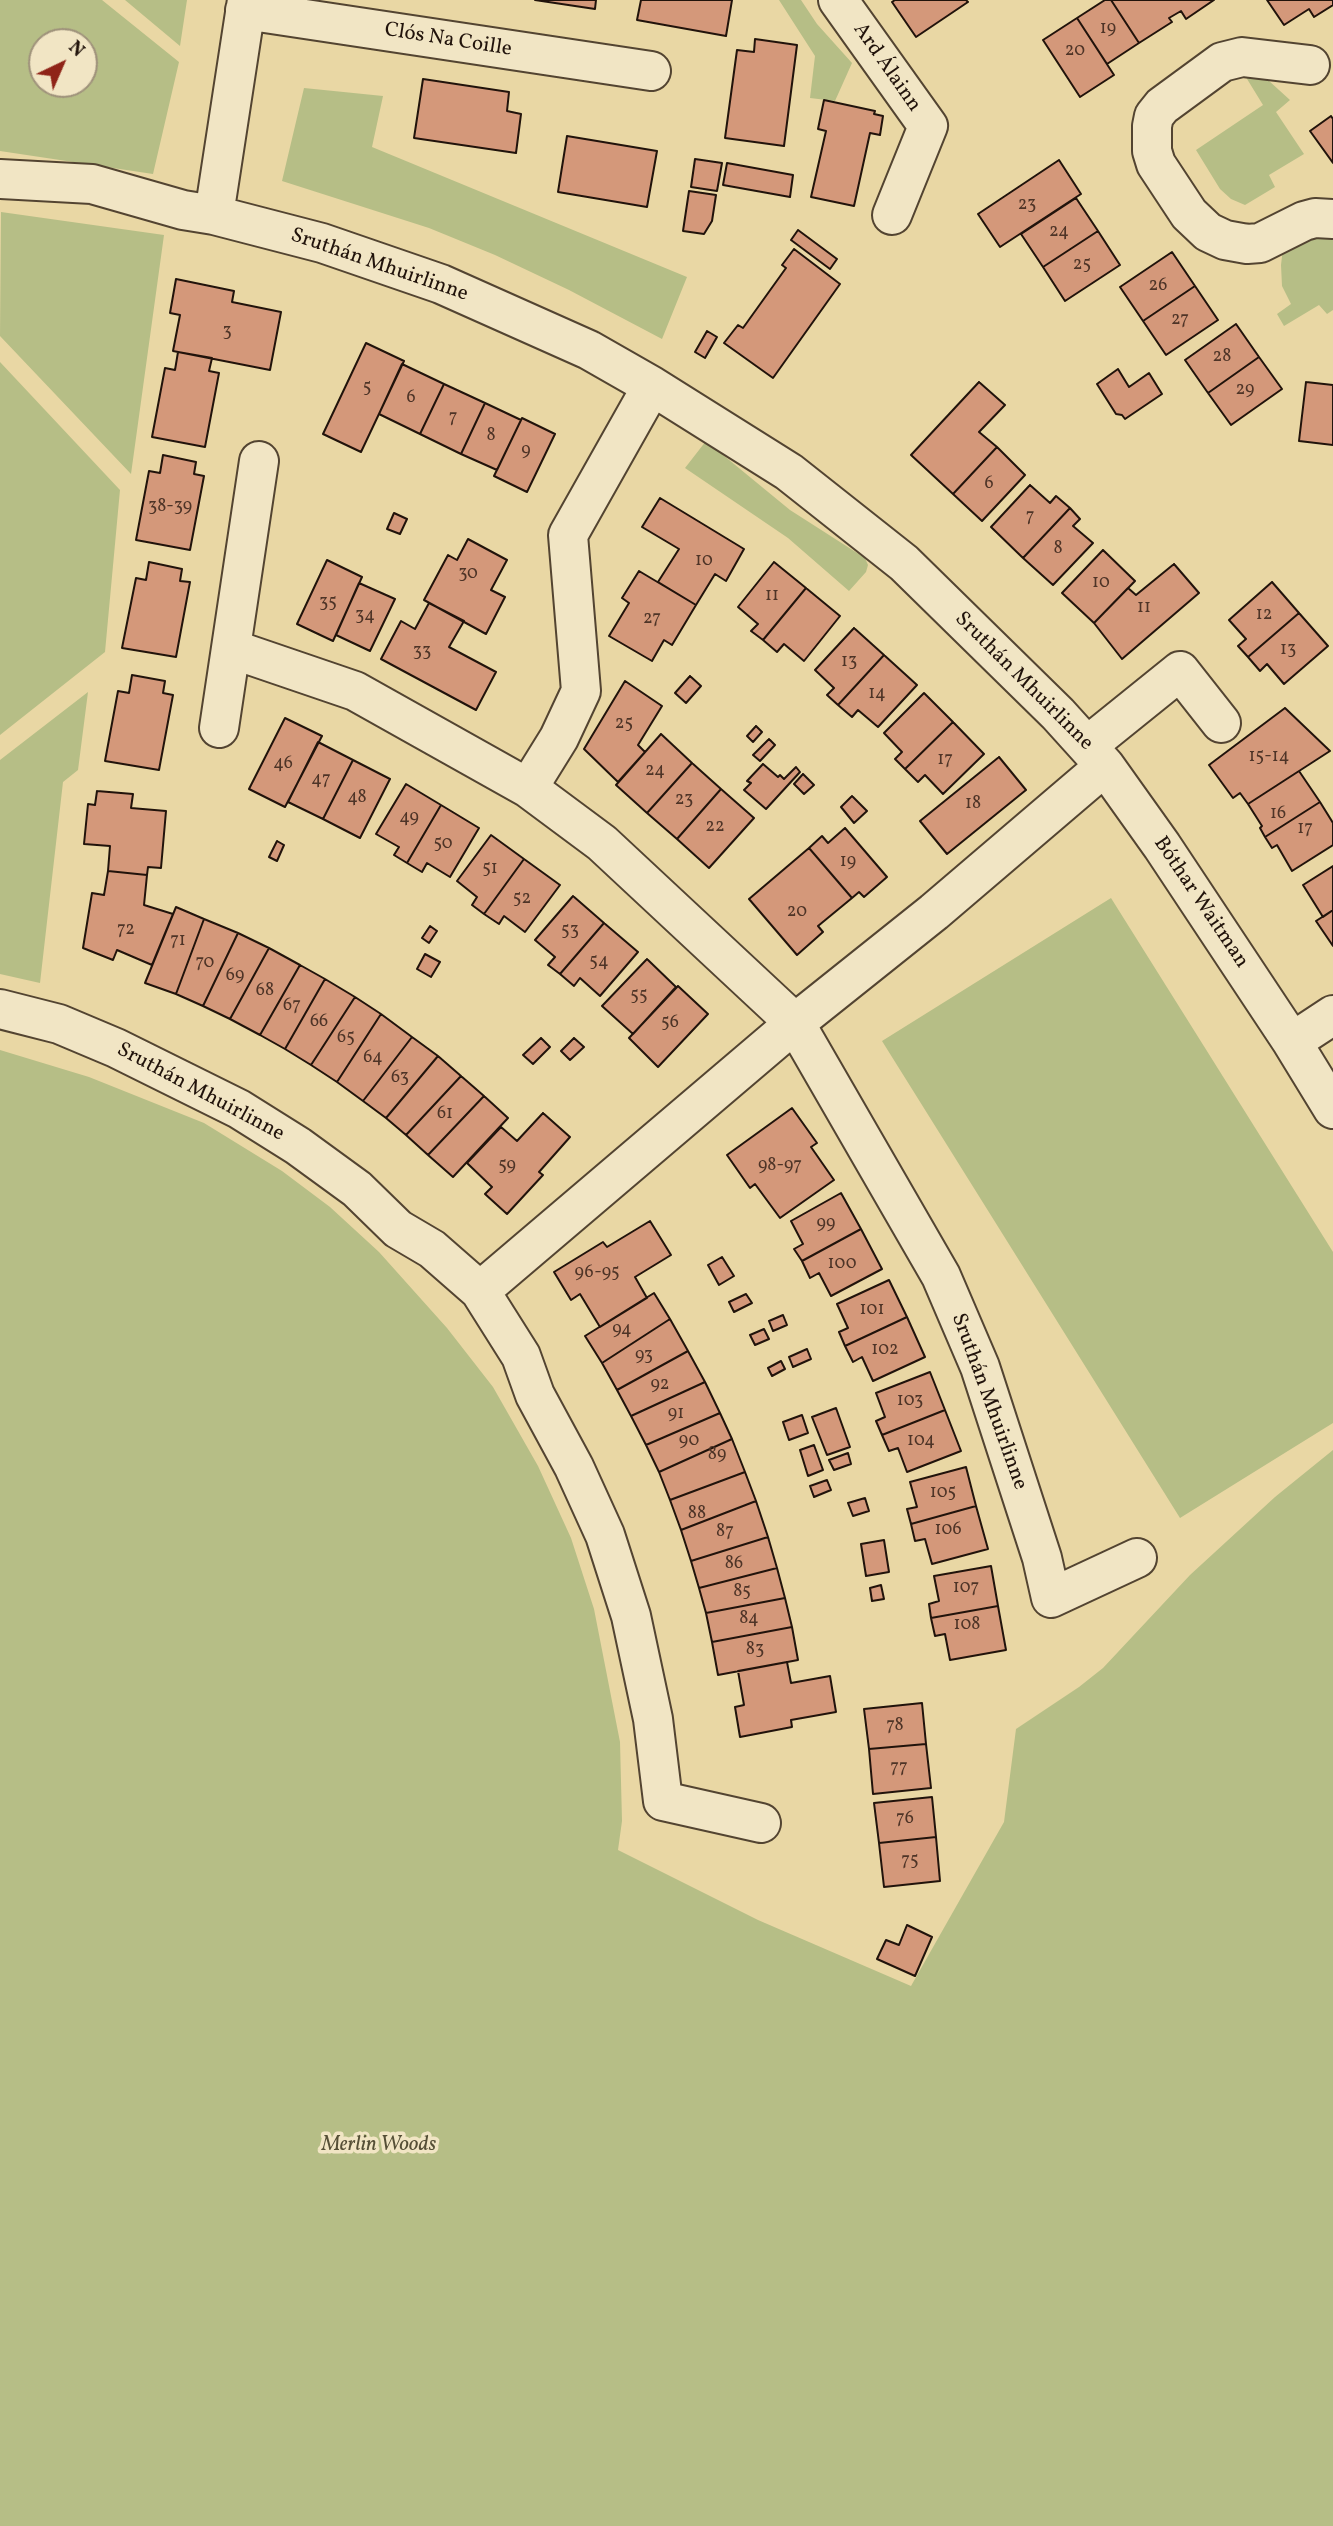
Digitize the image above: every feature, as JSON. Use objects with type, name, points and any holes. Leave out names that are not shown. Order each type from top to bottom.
[{"type":"street","name":"Ard Álainn","points":[[838,0],[928,126],[892,215]]},
{"type":"street","name":"Clós Na Coille","points":[[246,5],[370,14],[651,71]]},
{"type":"street","points":[[214,215],[246,5]]},
{"type":"street","points":[[1310,65],[1242,57],[1222,62],[1162,106],[1154,116],[1152,151],[1156,164],[1189,214],[1208,232],[1225,240],[1247,244],[1260,243],[1304,221],[1315,218],[1333,219]]},
{"type":"street","name":"Sruthán Mhuirlinne","points":[[0,178],[92,184],[322,243],[441,284],[589,350],[789,472],[904,563],[1058,714],[1096,756],[934,912],[795,1023],[480,1292]]},
{"type":"street","points":[[528,788],[559,738],[581,691],[568,535],[652,386]]},
{"type":"street","points":[[219,728],[259,461]]},
{"type":"street","name":"Sruthán Mhuirlinne","points":[[232,649],[355,691],[528,788],[602,843],[795,1023],[941,1276],[980,1367],[1042,1558],[1051,1598],[1137,1558]]},
{"type":"street","points":[[1096,756],[1180,671],[1221,723]]},
{"type":"street","name":"Bóthar Waitman","points":[[1096,756],[1162,846],[1292,1042],[1333,1109]]},
{"type":"street","name":"Sruthán Mhuirlinne","points":[[0,1009],[59,1024],[239,1109],[298,1146],[357,1189],[398,1229],[432,1249],[480,1292],[521,1356],[535,1395],[574,1467],[605,1535],[631,1616],[653,1719],[663,1801],[761,1823]]},
{"type":"street","points":[[1292,1042],[1333,1015]]},
{"type":"green space","points":[[0,0],[102,0],[179,62],[153,174],[0,151]]},
{"type":"green space","points":[[125,0],[187,0],[180,46]]},
{"type":"green space","points":[[779,0],[801,0],[817,24],[852,63],[835,101],[810,98],[815,56]]},
{"type":"green space","points":[[1244,74],[1268,80],[1290,100],[1276,112],[1304,154],[1269,175],[1275,187],[1245,205],[1231,199],[1220,189],[1196,150],[1263,105]]},
{"type":"green space","points":[[304,88],[383,96],[372,147],[687,277],[662,339],[495,255],[429,228],[282,181]]},
{"type":"green space","points":[[1,212],[164,235],[131,474],[0,336]]},
{"type":"green space","points":[[1333,236],[1333,310],[1327,314],[1319,305],[1284,326],[1277,314],[1291,304],[1282,286],[1283,248],[1302,237]]},
{"type":"green space","points":[[0,362],[120,490],[105,652],[0,735]]},
{"type":"green space","points":[[706,441],[790,510],[865,558],[868,565],[866,572],[849,591],[788,538],[685,468]]},
{"type":"green space","points":[[88,692],[78,770],[63,782],[40,983],[0,974],[0,760]]},
{"type":"green space","points":[[1111,898],[1333,1252],[1333,1423],[1180,1518],[882,1041]]},
{"type":"green space","name":"Merlin Woods","points":[[0,1050],[89,1077],[204,1123],[282,1171],[330,1207],[379,1252],[447,1328],[493,1387],[538,1466],[571,1538],[594,1609],[620,1742],[622,1821],[618,1850],[758,1920],[911,1986],[1004,1822],[1016,1729],[1103,1668],[1190,1575],[1275,1497],[1333,1450],[1333,2526],[0,2526]]},
{"type":"building","points":[[535,0],[596,0],[595,9]]},
{"type":"building","points":[[641,0],[732,0],[726,36],[637,20]]},
{"type":"building","points":[[1105,0],[1111,0],[1139,43],[1107,64],[1077,18]]},
{"type":"building","points":[[1111,0],[1214,0],[1186,19],[1181,11],[1169,18],[1172,22],[1139,43]]},
{"type":"building","points":[[1267,0],[1333,0],[1333,5],[1314,17],[1309,9],[1284,25]]},
{"type":"building","points":[[892,2],[968,2],[916,37]]},
{"type":"building","points":[[1077,18],[1114,75],[1080,97],[1043,40]]},
{"type":"building","points":[[755,39],[797,45],[784,146],[725,138],[737,50],[754,52]]},
{"type":"building","points":[[423,79],[509,92],[507,111],[521,114],[516,153],[414,138]]},
{"type":"building","points":[[824,100],[875,111],[874,114],[883,116],[880,135],[870,133],[854,206],[811,197],[826,131],[818,129]]},
{"type":"building","points":[[1331,116],[1333,119],[1333,163],[1310,131]]},
{"type":"building","points":[[567,136],[657,151],[647,207],[558,192]]},
{"type":"building","points":[[695,159],[722,163],[717,191],[691,187]]},
{"type":"building","points":[[1059,160],[1081,194],[1000,247],[978,214]]},
{"type":"building","points":[[727,163],[793,175],[790,197],[723,185]]},
{"type":"building","points":[[689,191],[716,195],[712,221],[704,234],[683,231]]},
{"type":"building","points":[[1076,198],[1098,231],[1043,267],[1021,234]]},
{"type":"building","points":[[798,230],[837,259],[830,269],[791,240]]},
{"type":"building","points":[[1098,231],[1120,265],[1065,301],[1043,267]]},
{"type":"building","points":[[794,249],[840,284],[773,378],[724,343],[738,325],[743,328],[786,268],[782,265]]},
{"type":"building","points":[[1172,252],[1195,286],[1143,321],[1120,287]]},
{"type":"building","points":[[176,279],[234,291],[232,302],[281,312],[270,370],[173,351],[180,315],[170,313]]},
{"type":"building","points":[[1195,286],[1218,320],[1166,355],[1143,321]]},
{"type":"building","points":[[1236,324],[1259,357],[1208,393],[1185,360]]},
{"type":"building","points":[[707,331],[717,337],[705,358],[695,352]]},
{"type":"building","points":[[366,343],[404,361],[361,452],[323,434]]},
{"type":"building","points":[[178,352],[212,358],[209,371],[219,373],[205,447],[152,437],[165,368],[175,370]]},
{"type":"building","points":[[1259,357],[1282,389],[1231,425],[1208,393]]},
{"type":"building","points":[[402,364],[444,384],[420,434],[379,414]]},
{"type":"building","points":[[1118,369],[1129,387],[1149,373],[1162,394],[1125,419],[1116,414],[1097,384]]},
{"type":"building","points":[[979,382],[1005,405],[979,432],[997,447],[953,494],[911,455]]},
{"type":"building","points":[[1306,382],[1333,385],[1333,445],[1299,441]]},
{"type":"building","points":[[444,384],[485,403],[461,454],[420,434]]},
{"type":"building","points":[[485,403],[521,420],[497,470],[461,454]]},
{"type":"building","points":[[522,418],[555,434],[527,492],[494,476]]},
{"type":"building","points":[[997,447],[1025,475],[982,521],[953,494]]},
{"type":"building","points":[[163,455],[196,462],[194,474],[204,476],[190,550],[136,540],[149,471],[160,473]]},
{"type":"building","points":[[1030,485],[1050,503],[1056,496],[1070,508],[1023,558],[991,527]]},
{"type":"building","points":[[660,498],[744,549],[726,581],[715,574],[696,605],[658,582],[679,549],[642,527]]},
{"type":"building","points":[[1070,508],[1080,519],[1073,526],[1093,543],[1053,585],[1023,558]]},
{"type":"building","points":[[394,513],[407,519],[400,534],[387,529]]},
{"type":"building","points":[[468,539],[507,560],[491,590],[505,597],[486,634],[424,600],[448,555],[457,560]]},
{"type":"building","points":[[1103,550],[1135,581],[1094,623],[1062,593]]},
{"type":"building","points":[[327,560],[362,577],[333,641],[297,624]]},
{"type":"building","points":[[149,562],[182,569],[180,581],[190,582],[176,657],[122,648],[136,578],[146,580]]},
{"type":"building","points":[[774,562],[806,588],[763,640],[751,631],[758,624],[738,607]]},
{"type":"building","points":[[1174,564],[1199,593],[1122,659],[1094,623],[1128,588],[1136,595]]},
{"type":"building","points":[[639,571],[696,605],[672,645],[664,640],[652,661],[609,636],[629,603],[622,598]]},
{"type":"building","points":[[1272,582],[1299,613],[1248,657],[1238,646],[1246,639],[1229,620]]},
{"type":"building","points":[[359,583],[395,599],[370,651],[336,635]]},
{"type":"building","points":[[806,588],[840,616],[804,661],[784,644],[777,652],[763,640]]},
{"type":"building","points":[[429,603],[464,621],[449,647],[496,672],[476,710],[381,659],[401,621],[415,629]]},
{"type":"building","points":[[1299,613],[1328,646],[1284,684],[1267,664],[1260,671],[1248,657]]},
{"type":"building","points":[[854,628],[884,655],[838,705],[827,695],[834,688],[815,670]]},
{"type":"building","points":[[884,655],[917,685],[878,727],[858,710],[852,717],[838,705]]},
{"type":"building","points":[[132,675],[165,681],[163,693],[173,695],[159,770],[105,761],[118,691],[129,693]]},
{"type":"building","points":[[690,676],[701,686],[686,703],[675,693]]},
{"type":"building","points":[[625,681],[662,706],[638,745],[645,752],[618,782],[584,749]]},
{"type":"building","points":[[924,693],[953,722],[905,769],[895,759],[902,752],[884,733]]},
{"type":"building","points":[[1285,708],[1330,751],[1248,804],[1240,793],[1233,798],[1209,765]]},
{"type":"building","points":[[285,718],[322,736],[285,807],[249,789]]},
{"type":"building","points":[[953,722],[984,754],[943,794],[925,775],[918,782],[905,769]]},
{"type":"building","points":[[756,726],[762,732],[753,742],[747,736]]},
{"type":"building","points":[[661,734],[692,763],[647,813],[616,785]]},
{"type":"building","points":[[769,739],[775,745],[760,761],[753,755]]},
{"type":"building","points":[[318,742],[353,760],[323,819],[288,802]]},
{"type":"building","points":[[999,757],[1026,790],[947,854],[920,821]]},
{"type":"building","points":[[353,760],[390,779],[360,838],[323,819]]},
{"type":"building","points":[[692,763],[721,789],[677,839],[647,813]]},
{"type":"building","points":[[763,764],[784,779],[796,767],[800,772],[766,809],[744,790],[751,783],[747,781]]},
{"type":"building","points":[[1299,771],[1320,802],[1265,837],[1260,828],[1262,826],[1248,804]]},
{"type":"building","points":[[803,774],[814,785],[804,794],[794,784]]},
{"type":"building","points":[[406,784],[441,805],[407,863],[394,855],[399,847],[376,834]]},
{"type":"building","points":[[721,789],[754,818],[709,868],[677,839]]},
{"type":"building","points":[[97,791],[133,794],[131,808],[166,811],[161,868],[148,867],[147,875],[108,871],[110,846],[84,844],[88,804],[95,805]]},
{"type":"building","points":[[852,796],[867,811],[854,823],[841,807]]},
{"type":"building","points":[[1320,802],[1333,823],[1333,845],[1292,871],[1277,845],[1272,848],[1265,837]]},
{"type":"building","points":[[441,805],[479,828],[450,877],[427,863],[422,872],[407,863]]},
{"type":"building","points":[[845,828],[887,877],[864,897],[859,892],[852,898],[809,848],[822,836],[828,843]]},
{"type":"building","points":[[491,835],[524,859],[484,914],[472,905],[477,897],[457,881]]},
{"type":"building","points":[[277,841],[284,845],[277,861],[269,857]]},
{"type":"building","points":[[809,848],[852,898],[818,926],[823,932],[797,955],[749,899]]},
{"type":"building","points":[[524,859],[560,885],[525,932],[504,916],[499,924],[484,914]]},
{"type":"building","points":[[1333,866],[1333,910],[1323,917],[1303,885]]},
{"type":"building","points":[[108,871],[147,875],[144,905],[173,914],[152,965],[117,950],[113,960],[83,948],[92,893],[104,895]]},
{"type":"building","points":[[573,896],[604,923],[560,974],[548,965],[555,957],[535,940]]},
{"type":"building","points":[[176,907],[204,919],[176,994],[145,983]]},
{"type":"building","points":[[1333,910],[1333,946],[1316,921]]},
{"type":"building","points":[[204,919],[238,933],[203,1006],[176,994]]},
{"type":"building","points":[[604,923],[638,952],[600,996],[580,978],[574,986],[560,974]]},
{"type":"building","points":[[430,926],[437,931],[429,943],[422,938]]},
{"type":"building","points":[[238,933],[269,948],[230,1019],[203,1006]]},
{"type":"building","points":[[269,948],[300,965],[260,1035],[230,1019]]},
{"type":"building","points":[[425,954],[440,962],[431,977],[417,969]]},
{"type":"building","points":[[647,959],[676,987],[633,1034],[602,1006]]},
{"type":"building","points":[[300,965],[325,979],[285,1049],[260,1035]]},
{"type":"building","points":[[325,979],[355,997],[311,1065],[285,1049]]},
{"type":"building","points":[[678,986],[708,1014],[658,1067],[629,1038]]},
{"type":"building","points":[[355,997],[381,1014],[337,1082],[311,1065]]},
{"type":"building","points":[[381,1014],[412,1037],[363,1101],[337,1082]]},
{"type":"building","points":[[412,1037],[438,1056],[386,1118],[363,1101]]},
{"type":"building","points":[[541,1038],[550,1047],[533,1064],[523,1055]]},
{"type":"building","points":[[574,1038],[584,1047],[570,1060],[561,1051]]},
{"type":"building","points":[[438,1056],[461,1076],[406,1135],[386,1118]]},
{"type":"building","points":[[461,1076],[484,1096],[428,1155],[406,1135]]},
{"type":"building","points":[[484,1096],[508,1118],[453,1177],[428,1155]]},
{"type":"building","points":[[792,1108],[817,1143],[811,1147],[834,1180],[780,1218],[755,1184],[750,1188],[727,1155]]},
{"type":"building","points":[[543,1113],[570,1137],[539,1172],[543,1175],[507,1214],[485,1194],[492,1187],[467,1163],[501,1127],[517,1141]]},
{"type":"building","points":[[841,1193],[861,1229],[802,1261],[794,1249],[803,1244],[791,1221]]},
{"type":"building","points":[[650,1221],[671,1255],[635,1277],[647,1298],[600,1327],[580,1294],[571,1300],[554,1272],[603,1242],[607,1247]]},
{"type":"building","points":[[861,1229],[882,1269],[831,1296],[819,1273],[810,1278],[802,1261]]},
{"type":"building","points":[[722,1257],[734,1276],[719,1285],[708,1265]]},
{"type":"building","points":[[889,1280],[907,1317],[845,1346],[839,1332],[848,1328],[837,1304]]},
{"type":"building","points":[[654,1293],[670,1319],[602,1363],[585,1336]]},
{"type":"building","points":[[746,1294],[752,1303],[734,1312],[729,1302]]},
{"type":"building","points":[[783,1315],[787,1325],[773,1331],[769,1321]]},
{"type":"building","points":[[907,1317],[925,1357],[873,1381],[862,1357],[853,1362],[845,1346]]},
{"type":"building","points":[[670,1319],[688,1351],[617,1390],[602,1363]]},
{"type":"building","points":[[764,1329],[769,1339],[755,1345],[750,1335]]},
{"type":"building","points":[[807,1349],[811,1359],[793,1367],[789,1357]]},
{"type":"building","points":[[688,1351],[705,1382],[631,1416],[617,1390]]},
{"type":"building","points":[[781,1361],[785,1369],[772,1376],[768,1368]]},
{"type":"building","points":[[930,1372],[945,1410],[882,1435],[876,1421],[885,1417],[876,1393]]},
{"type":"building","points":[[705,1382],[720,1413],[646,1445],[631,1416]]},
{"type":"building","points":[[836,1408],[850,1447],[827,1455],[812,1417]]},
{"type":"building","points":[[945,1410],[961,1451],[907,1472],[898,1448],[889,1451],[882,1435]]},
{"type":"building","points":[[720,1413],[732,1439],[659,1472],[646,1445]]},
{"type":"building","points":[[802,1415],[808,1433],[789,1440],[783,1422]]},
{"type":"building","points":[[732,1439],[745,1472],[670,1500],[659,1472]]},
{"type":"building","points":[[814,1445],[823,1470],[808,1476],[800,1450]]},
{"type":"building","points":[[848,1453],[851,1464],[834,1470],[829,1460]]},
{"type":"building","points":[[966,1467],[976,1506],[911,1524],[907,1509],[917,1507],[910,1482]]},
{"type":"building","points":[[745,1472],[756,1501],[681,1530],[670,1500]]},
{"type":"building","points":[[827,1480],[831,1490],[814,1497],[810,1486]]},
{"type":"building","points":[[865,1498],[869,1511],[853,1516],[848,1503]]},
{"type":"building","points":[[756,1501],[768,1537],[691,1561],[681,1530]]},
{"type":"building","points":[[976,1506],[988,1549],[932,1564],[925,1539],[915,1541],[911,1524]]},
{"type":"building","points":[[768,1537],[777,1568],[699,1588],[691,1561]]},
{"type":"building","points":[[884,1540],[889,1572],[866,1576],[861,1544]]},
{"type":"building","points":[[991,1566],[998,1606],[931,1618],[929,1604],[939,1601],[934,1576]]},
{"type":"building","points":[[777,1568],[785,1598],[706,1613],[699,1588]]},
{"type":"building","points":[[881,1585],[884,1599],[872,1601],[870,1588]]},
{"type":"building","points":[[785,1598],[792,1627],[712,1642],[706,1613]]},
{"type":"building","points":[[998,1606],[1006,1650],[950,1660],[945,1634],[935,1636],[931,1618]]},
{"type":"building","points":[[792,1627],[798,1660],[718,1675],[712,1642]]},
{"type":"building","points":[[787,1662],[791,1683],[830,1676],[836,1712],[791,1720],[792,1727],[740,1737],[735,1707],[744,1705],[738,1671]]},
{"type":"building","points":[[922,1703],[926,1744],[869,1749],[864,1709]]},
{"type":"building","points":[[926,1744],[931,1788],[873,1794],[869,1749]]},
{"type":"building","points":[[932,1797],[936,1837],[879,1843],[874,1803]]},
{"type":"building","points":[[936,1837],[940,1881],[884,1887],[879,1843]]},
{"type":"building","points":[[907,1925],[932,1937],[915,1976],[877,1959],[886,1940],[899,1945]]}]
